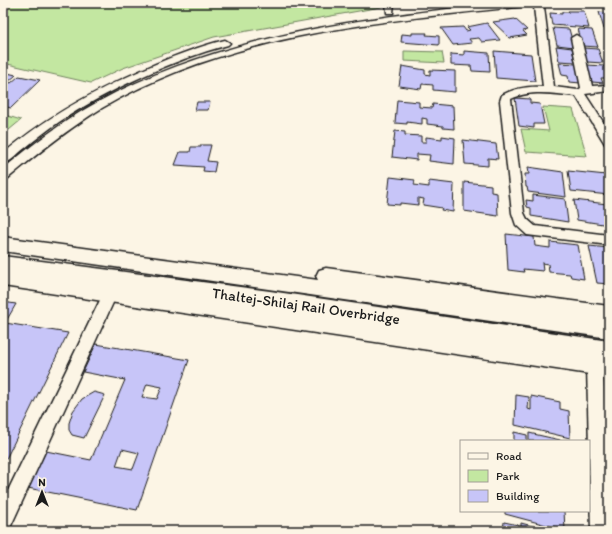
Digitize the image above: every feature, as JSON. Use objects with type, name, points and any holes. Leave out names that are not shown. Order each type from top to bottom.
[{"type":"street","points":[[3,160],[34,134],[86,100],[193,52],[276,31],[390,7],[457,3]]},
{"type":"street","points":[[3,176],[38,147],[71,123],[101,105],[134,87],[196,62],[261,43],[328,28],[479,5],[526,3]]},
{"type":"street","points":[[537,3],[539,7],[550,90]]},
{"type":"street","points":[[576,38],[585,101],[609,141]]},
{"type":"street","points":[[609,88],[583,92],[550,90],[512,93],[506,96],[505,101],[518,213],[521,222],[532,231],[609,240]]},
{"type":"street","points":[[3,232],[609,315]]},
{"type":"street","name":"Thaltej-Shilaj Rail Overbridge","points":[[12,245],[609,329]]},
{"type":"street","points":[[6,269],[110,294],[604,361],[604,465],[601,531]]},
{"type":"street","name":"Thaltej-Shilaj Rail Overbridge","points":[[6,269],[270,300],[604,361]]},
{"type":"street","points":[[3,520],[110,294]]},
{"type":"green space","points":[[3,3],[381,3],[381,7],[214,37],[123,68],[91,83],[3,63]]},
{"type":"green space","points":[[404,51],[442,52],[444,63],[404,61]]},
{"type":"green space","points":[[543,107],[573,109],[587,156],[526,152],[521,129],[549,131]]},
{"type":"green space","points":[[8,116],[21,120],[3,135],[3,120]]},
{"type":"building","points":[[568,11],[584,11],[589,28],[552,25],[550,13],[562,14],[562,12],[569,12]]},
{"type":"building","points":[[599,12],[609,13],[609,29],[604,29]]},
{"type":"building","points":[[515,19],[527,30],[523,31],[527,35],[510,38],[493,22]]},
{"type":"building","points":[[487,23],[500,40],[482,42],[479,38],[469,39],[472,43],[453,45],[441,28],[463,27],[466,31],[470,30],[467,27]]},
{"type":"building","points":[[553,28],[569,29],[574,47],[557,45]]},
{"type":"building","points":[[578,29],[592,30],[598,47],[583,46]]},
{"type":"building","points":[[412,33],[427,33],[426,35],[439,36],[439,45],[401,42],[402,34],[412,35]]},
{"type":"building","points":[[556,46],[572,48],[575,62],[559,61]]},
{"type":"building","points":[[583,48],[598,49],[603,63],[587,62]]},
{"type":"building","points":[[464,51],[489,53],[490,72],[472,71],[471,66],[451,65],[451,54],[464,55]]},
{"type":"building","points":[[494,51],[531,54],[535,81],[496,78]]},
{"type":"building","points":[[559,63],[576,64],[581,83],[569,82],[568,76],[562,75]]},
{"type":"building","points":[[587,65],[604,66],[608,78],[601,78],[603,83],[592,82]]},
{"type":"building","points":[[402,66],[425,70],[425,74],[430,75],[430,70],[455,71],[455,92],[433,90],[433,85],[422,84],[421,89],[399,86]]},
{"type":"building","points":[[3,72],[16,75],[8,82],[11,83],[19,76],[40,80],[11,108],[3,106]]},
{"type":"building","points":[[515,98],[530,99],[530,103],[540,104],[544,124],[534,124],[534,128],[519,126]]},
{"type":"building","points":[[397,100],[419,102],[419,107],[432,108],[433,104],[453,106],[454,129],[427,124],[427,119],[422,118],[422,124],[407,122],[407,124],[395,123]]},
{"type":"building","points":[[197,102],[210,102],[208,110],[195,110]]},
{"type":"building","points":[[395,131],[405,132],[405,135],[421,136],[421,142],[426,142],[426,137],[442,139],[442,136],[455,138],[454,164],[429,161],[430,155],[417,154],[417,160],[392,157]]},
{"type":"building","points":[[463,140],[496,144],[498,159],[488,158],[488,166],[465,164]]},
{"type":"building","points":[[201,145],[211,145],[207,161],[216,162],[214,172],[203,171],[204,167],[175,165],[180,152],[190,152],[191,147],[201,147]]},
{"type":"building","points":[[528,167],[563,172],[566,197],[528,192],[525,174],[529,174]]},
{"type":"building","points":[[568,171],[606,175],[609,195],[571,191]]},
{"type":"building","points":[[390,177],[415,180],[414,185],[429,187],[429,181],[454,184],[453,212],[441,210],[442,208],[423,205],[424,199],[418,198],[418,205],[400,203],[400,205],[387,204]]},
{"type":"building","points":[[464,182],[491,185],[491,192],[497,193],[498,216],[464,211]]},
{"type":"building","points":[[533,195],[565,199],[568,222],[531,216],[531,208],[527,207],[526,200],[533,201]]},
{"type":"building","points":[[574,200],[607,204],[609,210],[609,225],[577,220]]},
{"type":"building","points":[[506,234],[534,237],[535,246],[550,248],[550,242],[578,245],[584,279],[571,277],[570,274],[549,272],[548,264],[542,263],[543,271],[523,269],[524,272],[508,270]]},
{"type":"building","points":[[589,246],[609,248],[609,284],[597,283]]},
{"type":"building","points":[[3,302],[16,304],[5,323],[68,333],[3,465]]},
{"type":"building","points":[[96,344],[189,360],[137,510],[28,488],[46,451],[91,460],[125,380],[83,372]],"holes":[[[147,384],[162,387],[157,399],[142,397]],[[122,449],[139,453],[133,469],[116,466]]]},
{"type":"building","points":[[94,392],[105,395],[84,438],[72,435],[69,430],[69,423],[73,411],[82,399]]},
{"type":"building","points":[[516,395],[529,397],[528,409],[531,410],[531,396],[560,402],[560,409],[569,411],[570,438],[515,425]]},
{"type":"building","points":[[514,432],[527,435],[527,440],[514,440]]},
{"type":"building","points":[[529,433],[560,440],[529,440]]},
{"type":"building","points":[[505,512],[564,512],[565,530],[505,514]]},
{"type":"building","points":[[504,522],[518,525],[518,531],[503,531]]},
{"type":"building","points":[[521,523],[551,531],[521,531]]}]
